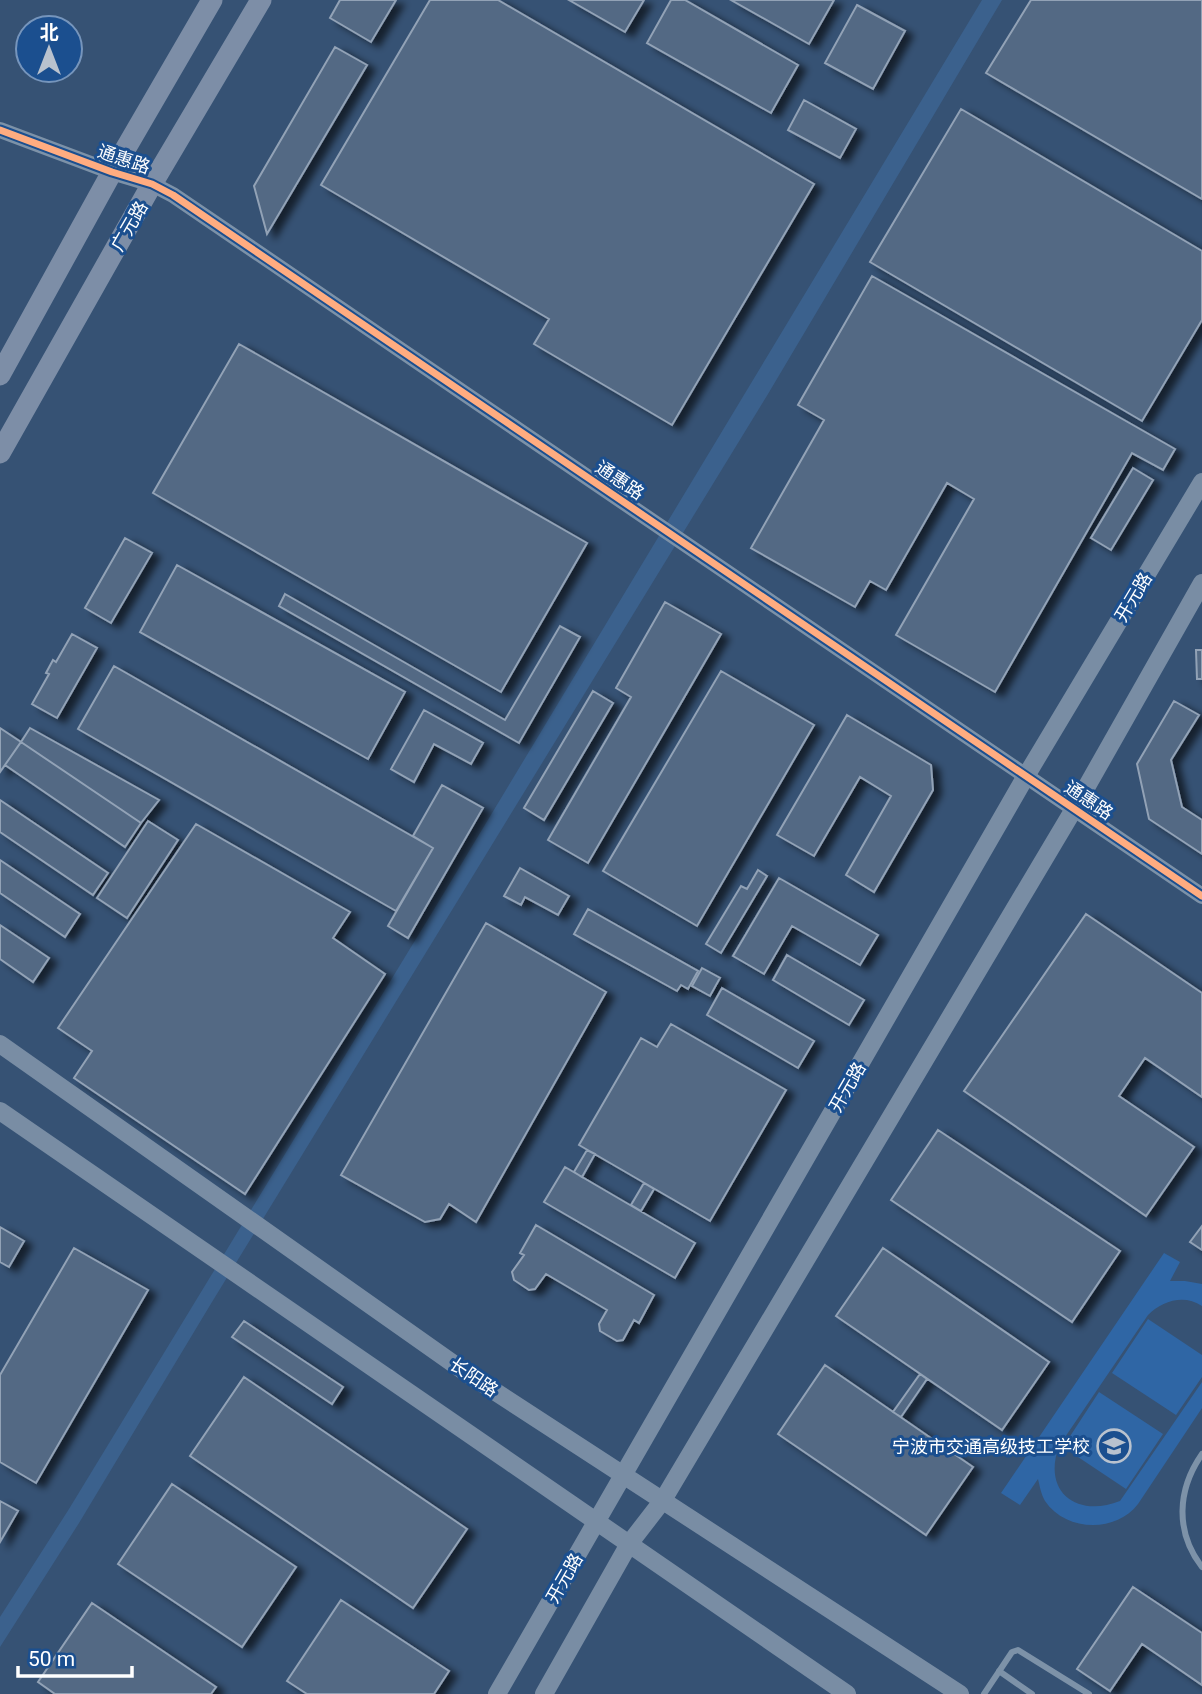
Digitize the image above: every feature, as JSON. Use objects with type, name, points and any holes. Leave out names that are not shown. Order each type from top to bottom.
[{"type":"main road","points":[[0,375],[112,172],[212,0]]},
{"type":"main road","name":"广元路","points":[[0,453],[152,184],[261,0]]},
{"type":"main road","name":"开元路","points":[[497,1694],[1026,776],[1202,482]]},
{"type":"main road","points":[[544,1694],[629,1544],[663,1500],[1074,809],[1202,583]]},
{"type":"main road","name":"长阳路","points":[[0,1044],[468,1374],[960,1694]]},
{"type":"main road","points":[[0,1111],[847,1694]]},
{"type":"street","name":"通惠路","points":[[0,130],[152,184],[173,195],[1202,897]]},
{"type":"lane","points":[[1202,1454],[1182,1497],[1181,1510],[1185,1537],[1202,1567]]},
{"type":"lane","points":[[984,1694],[1012,1652],[1018,1650],[1089,1694]]},
{"type":"lane","points":[[999,1671],[1032,1694]]},
{"type":"shaded area","points":[[982,0],[1002,0],[768,394],[79,1523],[0,1647],[0,1617],[69,1509],[436,906]]},
{"type":"shaded area","points":[[1164,1253],[1180,1262],[1170,1281],[1202,1284],[1202,1306],[1188,1300],[1174,1301],[1160,1306],[1148,1315],[1059,1446],[1055,1476],[1059,1488],[1077,1503],[1090,1506],[1120,1501],[1202,1382],[1202,1408],[1138,1504],[1117,1520],[1091,1525],[1065,1519],[1045,1501],[1038,1479],[1020,1505],[1001,1493]]},
{"type":"shaded area","points":[[1148,1319],[1202,1355],[1202,1377],[1176,1415],[1112,1373]]},
{"type":"shaded area","points":[[1099,1392],[1163,1434],[1126,1489],[1063,1447]]},
{"type":"building","points":[[340,0],[396,0],[371,42],[330,18]]},
{"type":"building","points":[[430,0],[498,0],[814,184],[672,425],[534,344],[549,319],[321,185]]},
{"type":"building","points":[[569,0],[644,0],[625,32]]},
{"type":"building","points":[[671,0],[685,0],[798,65],[771,113],[647,43]]},
{"type":"building","points":[[731,0],[834,0],[809,44]]},
{"type":"building","points":[[1031,0],[1202,0],[1202,199],[986,73]]},
{"type":"building","points":[[857,5],[905,31],[873,89],[825,63]]},
{"type":"building","points":[[335,47],[367,65],[267,234],[254,186]]},
{"type":"building","points":[[804,100],[856,129],[840,158],[788,130]]},
{"type":"building","points":[[961,109],[1202,251],[1202,320],[1142,421],[870,262]]},
{"type":"building","points":[[872,276],[1175,449],[1163,470],[1132,453],[995,692],[896,635],[974,499],[947,483],[886,590],[870,581],[855,607],[751,548],[824,420],[798,405]]},
{"type":"building","points":[[239,344],[587,543],[501,692],[153,493]]},
{"type":"building","points":[[1133,468],[1153,480],[1111,550],[1091,538]]},
{"type":"building","points":[[125,538],[152,553],[111,623],[85,608]]},
{"type":"building","points":[[177,565],[405,692],[368,759],[140,632]]},
{"type":"building","points":[[285,594],[505,720],[560,626],[580,637],[519,743],[279,606]]},
{"type":"building","points":[[665,602],[721,634],[588,863],[548,840],[631,697],[616,688]]},
{"type":"building","points":[[72,634],[97,648],[57,718],[32,704],[49,674],[46,673],[53,660],[56,662]]},
{"type":"building","points":[[1196,650],[1202,650],[1202,679],[1197,679]]},
{"type":"building","points":[[114,666],[433,848],[396,911],[78,729]]},
{"type":"building","points":[[721,671],[814,725],[697,926],[603,871]]},
{"type":"building","points":[[593,691],[613,703],[544,820],[524,808]]},
{"type":"building","points":[[1174,701],[1199,715],[1171,760],[1182,807],[1202,820],[1202,854],[1149,819],[1137,764]]},
{"type":"building","points":[[424,710],[483,743],[471,764],[434,744],[414,782],[391,769]]},
{"type":"building","points":[[847,715],[931,765],[933,790],[874,892],[846,875],[891,796],[860,777],[814,856],[777,835]]},
{"type":"building","points":[[0,728],[21,742],[0,772]]},
{"type":"building","points":[[30,728],[159,800],[141,823],[21,742]]},
{"type":"building","points":[[21,742],[141,823],[125,847],[5,765]]},
{"type":"building","points":[[442,785],[483,808],[408,938],[388,926],[433,848],[413,836]]},
{"type":"building","points":[[0,800],[108,873],[93,895],[0,832]]},
{"type":"building","points":[[148,821],[178,840],[127,918],[97,898]]},
{"type":"building","points":[[196,824],[350,912],[333,938],[385,974],[245,1194],[74,1078],[92,1051],[58,1028]]},
{"type":"building","points":[[0,860],[80,914],[65,937],[0,893]]},
{"type":"building","points":[[520,868],[569,896],[558,915],[525,897],[521,905],[504,896]]},
{"type":"building","points":[[758,870],[767,876],[721,953],[706,944],[741,886],[747,889]]},
{"type":"building","points":[[779,878],[878,935],[860,965],[792,926],[764,974],[733,956]]},
{"type":"building","points":[[588,909],[698,971],[688,989],[681,985],[677,991],[574,934]]},
{"type":"building","points":[[1086,914],[1202,993],[1202,1097],[1145,1058],[1119,1096],[1194,1147],[1146,1216],[964,1091]]},
{"type":"building","points":[[486,923],[606,992],[476,1222],[449,1204],[440,1219],[425,1222],[341,1175]]},
{"type":"building","points":[[0,925],[49,958],[33,982],[0,959]]},
{"type":"building","points":[[787,955],[864,1000],[849,1025],[773,980]]},
{"type":"building","points":[[702,968],[720,978],[710,996],[692,986]]},
{"type":"building","points":[[722,988],[814,1041],[798,1068],[707,1015]]},
{"type":"building","points":[[671,1024],[786,1090],[710,1221],[579,1145],[641,1038],[657,1047]]},
{"type":"building","points":[[938,1130],[1120,1251],[1072,1322],[891,1200]]},
{"type":"building","points":[[587,1150],[595,1154],[582,1177],[574,1172]]},
{"type":"building","points":[[565,1167],[695,1243],[675,1278],[544,1202]]},
{"type":"building","points":[[644,1183],[654,1189],[641,1211],[631,1205]]},
{"type":"building","points":[[536,1225],[654,1295],[639,1323],[634,1320],[623,1340],[617,1341],[600,1331],[599,1324],[607,1310],[546,1274],[535,1289],[529,1290],[514,1280],[512,1272],[524,1255],[520,1253]]},
{"type":"building","points":[[1202,1226],[1202,1250],[1190,1242]]},
{"type":"building","points":[[0,1227],[24,1241],[9,1267],[0,1262]]},
{"type":"building","points":[[74,1248],[148,1290],[36,1483],[0,1462],[0,1375]]},
{"type":"building","points":[[883,1248],[1049,1362],[1002,1430],[836,1316]]},
{"type":"building","points":[[244,1321],[343,1387],[332,1404],[232,1337]]},
{"type":"building","points":[[825,1365],[973,1467],[926,1535],[778,1434]]},
{"type":"building","points":[[920,1374],[927,1379],[901,1417],[893,1412]]},
{"type":"building","points":[[244,1377],[467,1529],[413,1608],[190,1456]]},
{"type":"building","points":[[172,1484],[296,1567],[242,1647],[118,1564]]},
{"type":"building","points":[[0,1501],[18,1511],[0,1542]]},
{"type":"building","points":[[1133,1587],[1202,1633],[1202,1685],[1142,1644],[1110,1691],[1077,1669]]},
{"type":"building","points":[[341,1600],[449,1671],[434,1694],[307,1694],[287,1681]]},
{"type":"building","points":[[92,1603],[216,1687],[211,1694],[55,1694],[38,1682]]},
{"type":"cycle path","points":[[0,130],[152,184],[173,195],[1202,896]]},
{"type":"place","name":"宁波市交通高级技工学校","points":[[1114,1446]]}]
